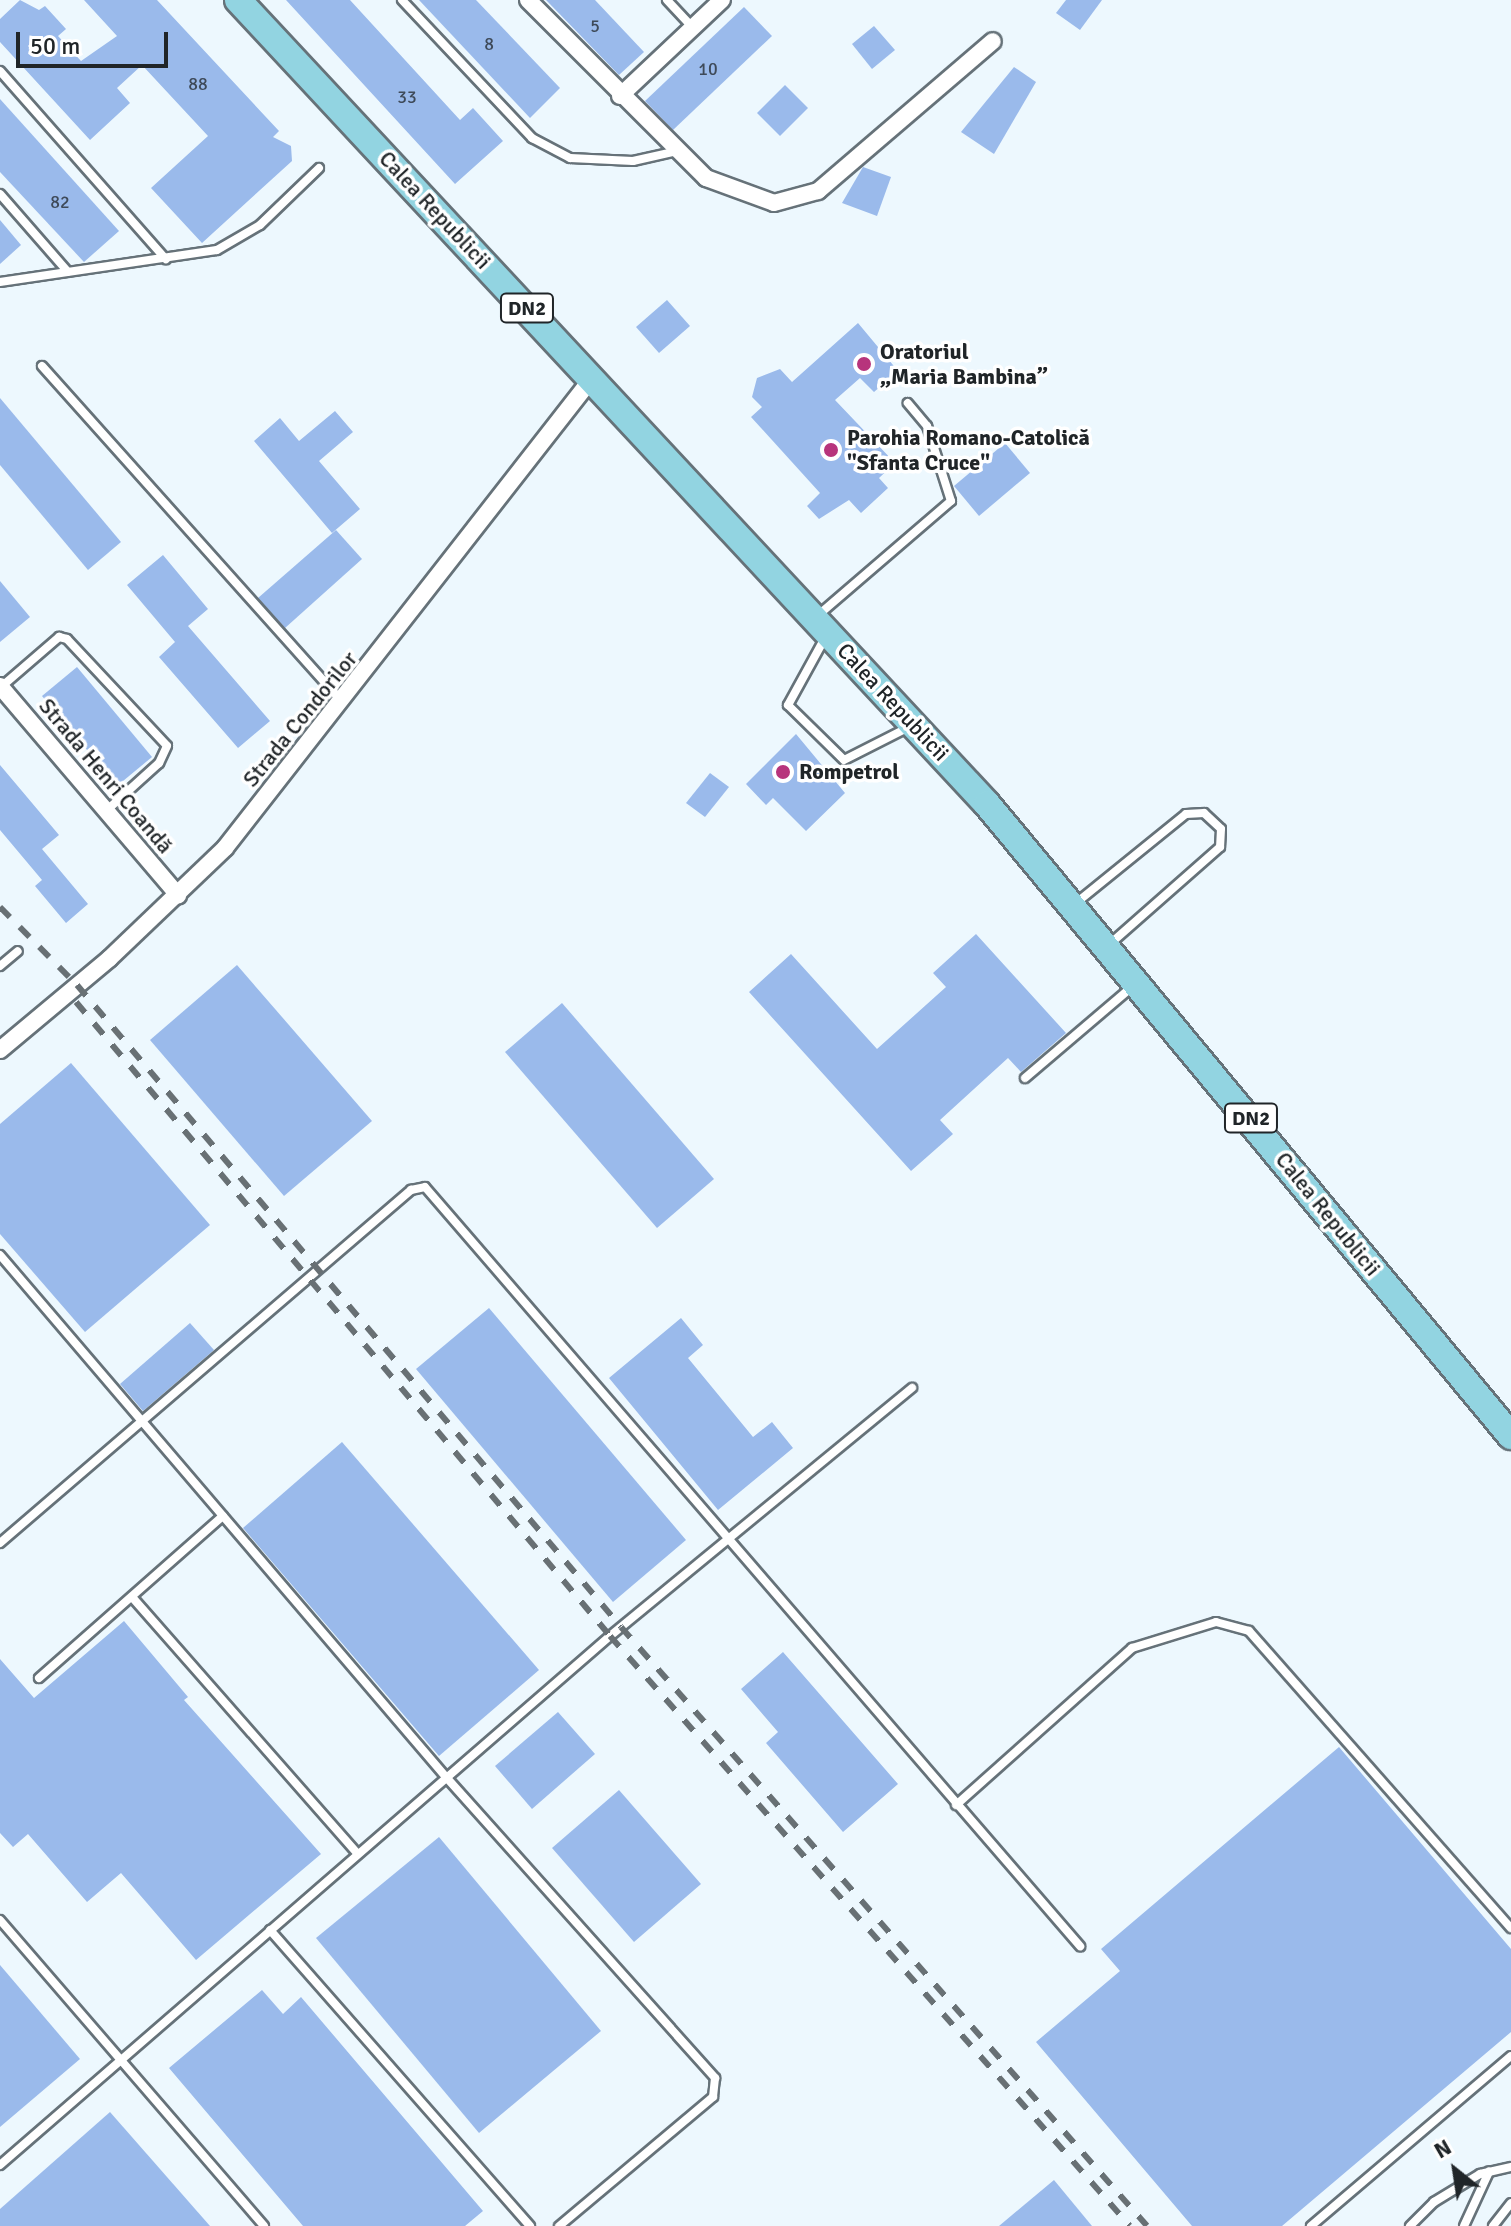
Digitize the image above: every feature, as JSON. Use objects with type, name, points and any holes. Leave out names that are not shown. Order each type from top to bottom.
[{"type":"main road","name":"Calea Republicii","points":[[238,0],[914,724],[1074,904],[1511,1436]]},
{"type":"street","points":[[528,0],[678,151],[729,190],[774,203],[801,199],[818,191],[993,41]]},
{"type":"street","points":[[620,96],[722,0]]},
{"type":"street","name":"Strada Condorilor","points":[[0,1050],[178,895],[342,703],[593,377]]},
{"type":"street","name":"Strada Henri Coandă","points":[[0,686],[178,895]]},
{"type":"lane","points":[[402,0],[488,96],[547,146],[570,158],[633,161],[678,151]]},
{"type":"lane","points":[[667,0],[693,28]]},
{"type":"lane","points":[[0,71],[166,259]]},
{"type":"lane","points":[[0,282],[166,259],[231,245],[319,168]]},
{"type":"lane","points":[[0,194],[68,272]]},
{"type":"lane","points":[[42,366],[342,703]]},
{"type":"lane","points":[[908,403],[927,426],[951,501],[822,625],[788,705],[844,760],[914,724]]},
{"type":"lane","points":[[0,686],[59,637],[67,639],[167,746],[159,763],[106,811]]},
{"type":"lane","points":[[1074,904],[1186,814],[1212,819],[1223,835],[1220,847],[1108,945]]},
{"type":"lane","points":[[0,966],[18,951]]},
{"type":"lane","points":[[1025,1078],[1138,981]]},
{"type":"lane","points":[[0,1543],[411,1190],[425,1187],[724,1540],[1080,1946]]},
{"type":"lane","points":[[0,1255],[446,1777],[717,2085],[713,2097],[559,2226]]},
{"type":"lane","points":[[0,2165],[724,1540],[912,1388]]},
{"type":"lane","points":[[39,1678],[223,1516]]},
{"type":"lane","points":[[132,1597],[358,1854]]},
{"type":"lane","points":[[956,1805],[1132,1648],[1216,1622],[1249,1631],[1511,1928]]},
{"type":"lane","points":[[0,1920],[264,2226]]},
{"type":"lane","points":[[270,1930],[524,2224]]},
{"type":"lane","points":[[1311,2226],[1511,2056]]},
{"type":"lane","points":[[1410,2226],[1434,2202],[1489,2172],[1511,2167]]},
{"type":"lane","points":[[1464,2226],[1489,2172]]},
{"type":"lane","points":[[1493,2226],[1511,2203]]},
{"type":"building","points":[[20,0],[39,10],[45,6],[66,29],[58,36],[81,61],[117,36],[84,0],[157,0],[279,131],[273,137],[291,146],[292,161],[202,243],[151,188],[208,136],[142,65],[117,88],[130,103],[90,140],[0,42],[0,19]]},
{"type":"building","points":[[286,0],[350,0],[460,120],[473,108],[503,141],[455,184]]},
{"type":"building","points":[[419,0],[476,0],[560,88],[530,118]]},
{"type":"building","points":[[546,0],[595,0],[644,52],[619,75]]},
{"type":"building","points":[[1066,0],[1102,0],[1080,30],[1056,13]]},
{"type":"building","points":[[744,7],[772,36],[673,130],[645,101]]},
{"type":"building","points":[[874,26],[895,50],[872,69],[852,44]]},
{"type":"building","points":[[1014,67],[1036,82],[994,154],[961,132]]},
{"type":"building","points":[[785,85],[808,108],[780,136],[757,113]]},
{"type":"building","points":[[0,99],[119,231],[84,262],[0,172]]},
{"type":"building","points":[[863,167],[891,177],[877,216],[842,203]]},
{"type":"building","points":[[0,220],[21,245],[0,264]]},
{"type":"building","points":[[667,300],[690,326],[659,353],[636,327]]},
{"type":"building","name":"Parohia Romano-Catolică \"Sfanta Cruce\"","points":[[858,323],[898,371],[874,392],[860,378],[835,400],[895,463],[879,478],[888,488],[861,513],[849,500],[819,519],[807,506],[820,493],[751,417],[762,407],[752,397],[757,378],[780,369],[792,382]]},
{"type":"building","points":[[0,398],[121,542],[88,570],[0,465]]},
{"type":"building","points":[[335,411],[353,432],[319,461],[360,509],[332,533],[254,441],[280,418],[299,441]]},
{"type":"building","points":[[1005,443],[1030,473],[979,516],[954,486]]},
{"type":"building","points":[[336,530],[362,559],[285,628],[258,598]]},
{"type":"building","points":[[163,555],[208,609],[188,626],[270,721],[238,748],[159,657],[175,642],[127,585]]},
{"type":"building","points":[[0,581],[30,617],[0,642]]},
{"type":"building","points":[[77,667],[152,757],[117,786],[42,696]]},
{"type":"building","points":[[796,734],[845,793],[806,831],[773,798],[766,805],[746,784]]},
{"type":"building","points":[[0,765],[59,835],[42,849],[88,904],[66,923],[35,886],[42,880],[0,830]]},
{"type":"building","points":[[710,773],[729,787],[705,817],[686,803]]},
{"type":"building","points":[[976,934],[1066,1033],[1021,1072],[1008,1058],[940,1120],[953,1134],[911,1171],[749,992],[791,954],[877,1049],[946,987],[933,973]]},
{"type":"building","points":[[237,965],[372,1121],[284,1196],[150,1040]]},
{"type":"building","points":[[562,1003],[714,1179],[657,1228],[505,1052]]},
{"type":"building","points":[[71,1063],[210,1225],[85,1332],[0,1234],[0,1124]]},
{"type":"building","points":[[489,1308],[686,1540],[613,1602],[416,1369]]},
{"type":"building","points":[[681,1318],[703,1345],[688,1358],[753,1437],[772,1422],[793,1448],[718,1510],[609,1378]]},
{"type":"building","points":[[190,1323],[214,1350],[143,1411],[120,1384]]},
{"type":"building","points":[[342,1442],[539,1670],[439,1756],[243,1528]]},
{"type":"building","points":[[124,1621],[188,1697],[184,1700],[321,1854],[196,1960],[121,1873],[87,1902],[28,1834],[13,1847],[0,1833],[0,1659],[34,1698]]},
{"type":"building","points":[[783,1652],[898,1784],[843,1832],[766,1743],[778,1732],[741,1689]]},
{"type":"building","points":[[558,1712],[595,1754],[532,1809],[495,1766]]},
{"type":"building","points":[[1339,1747],[1511,1949],[1511,2032],[1282,2226],[1192,2226],[1036,2042],[1120,1971],[1101,1949]]},
{"type":"building","points":[[619,1790],[701,1884],[634,1942],[552,1848]]},
{"type":"building","points":[[439,1837],[601,2031],[479,2133],[316,1938]]},
{"type":"building","points":[[0,1965],[80,2059],[0,2127]]},
{"type":"building","points":[[262,1990],[283,2014],[301,1997],[483,2211],[465,2226],[303,2226],[169,2068]]},
{"type":"building","points":[[110,2112],[210,2226],[0,2226],[0,2209]]},
{"type":"building","points":[[1054,2180],[1092,2226],[999,2226]]},
{"type":"railway","points":[[0,907],[77,985],[621,1627],[1147,2226]]},
{"type":"railway","points":[[76,1002],[610,1636],[1130,2226]]},
{"type":"place","name":"Oratoriul „Maria Bambina”","points":[[864,364]]},
{"type":"place","name":"Parohia Romano-Catolică \"Sfanta Cruce\"","points":[[831,450]]},
{"type":"place","name":"Rompetrol","points":[[783,772]]}]
